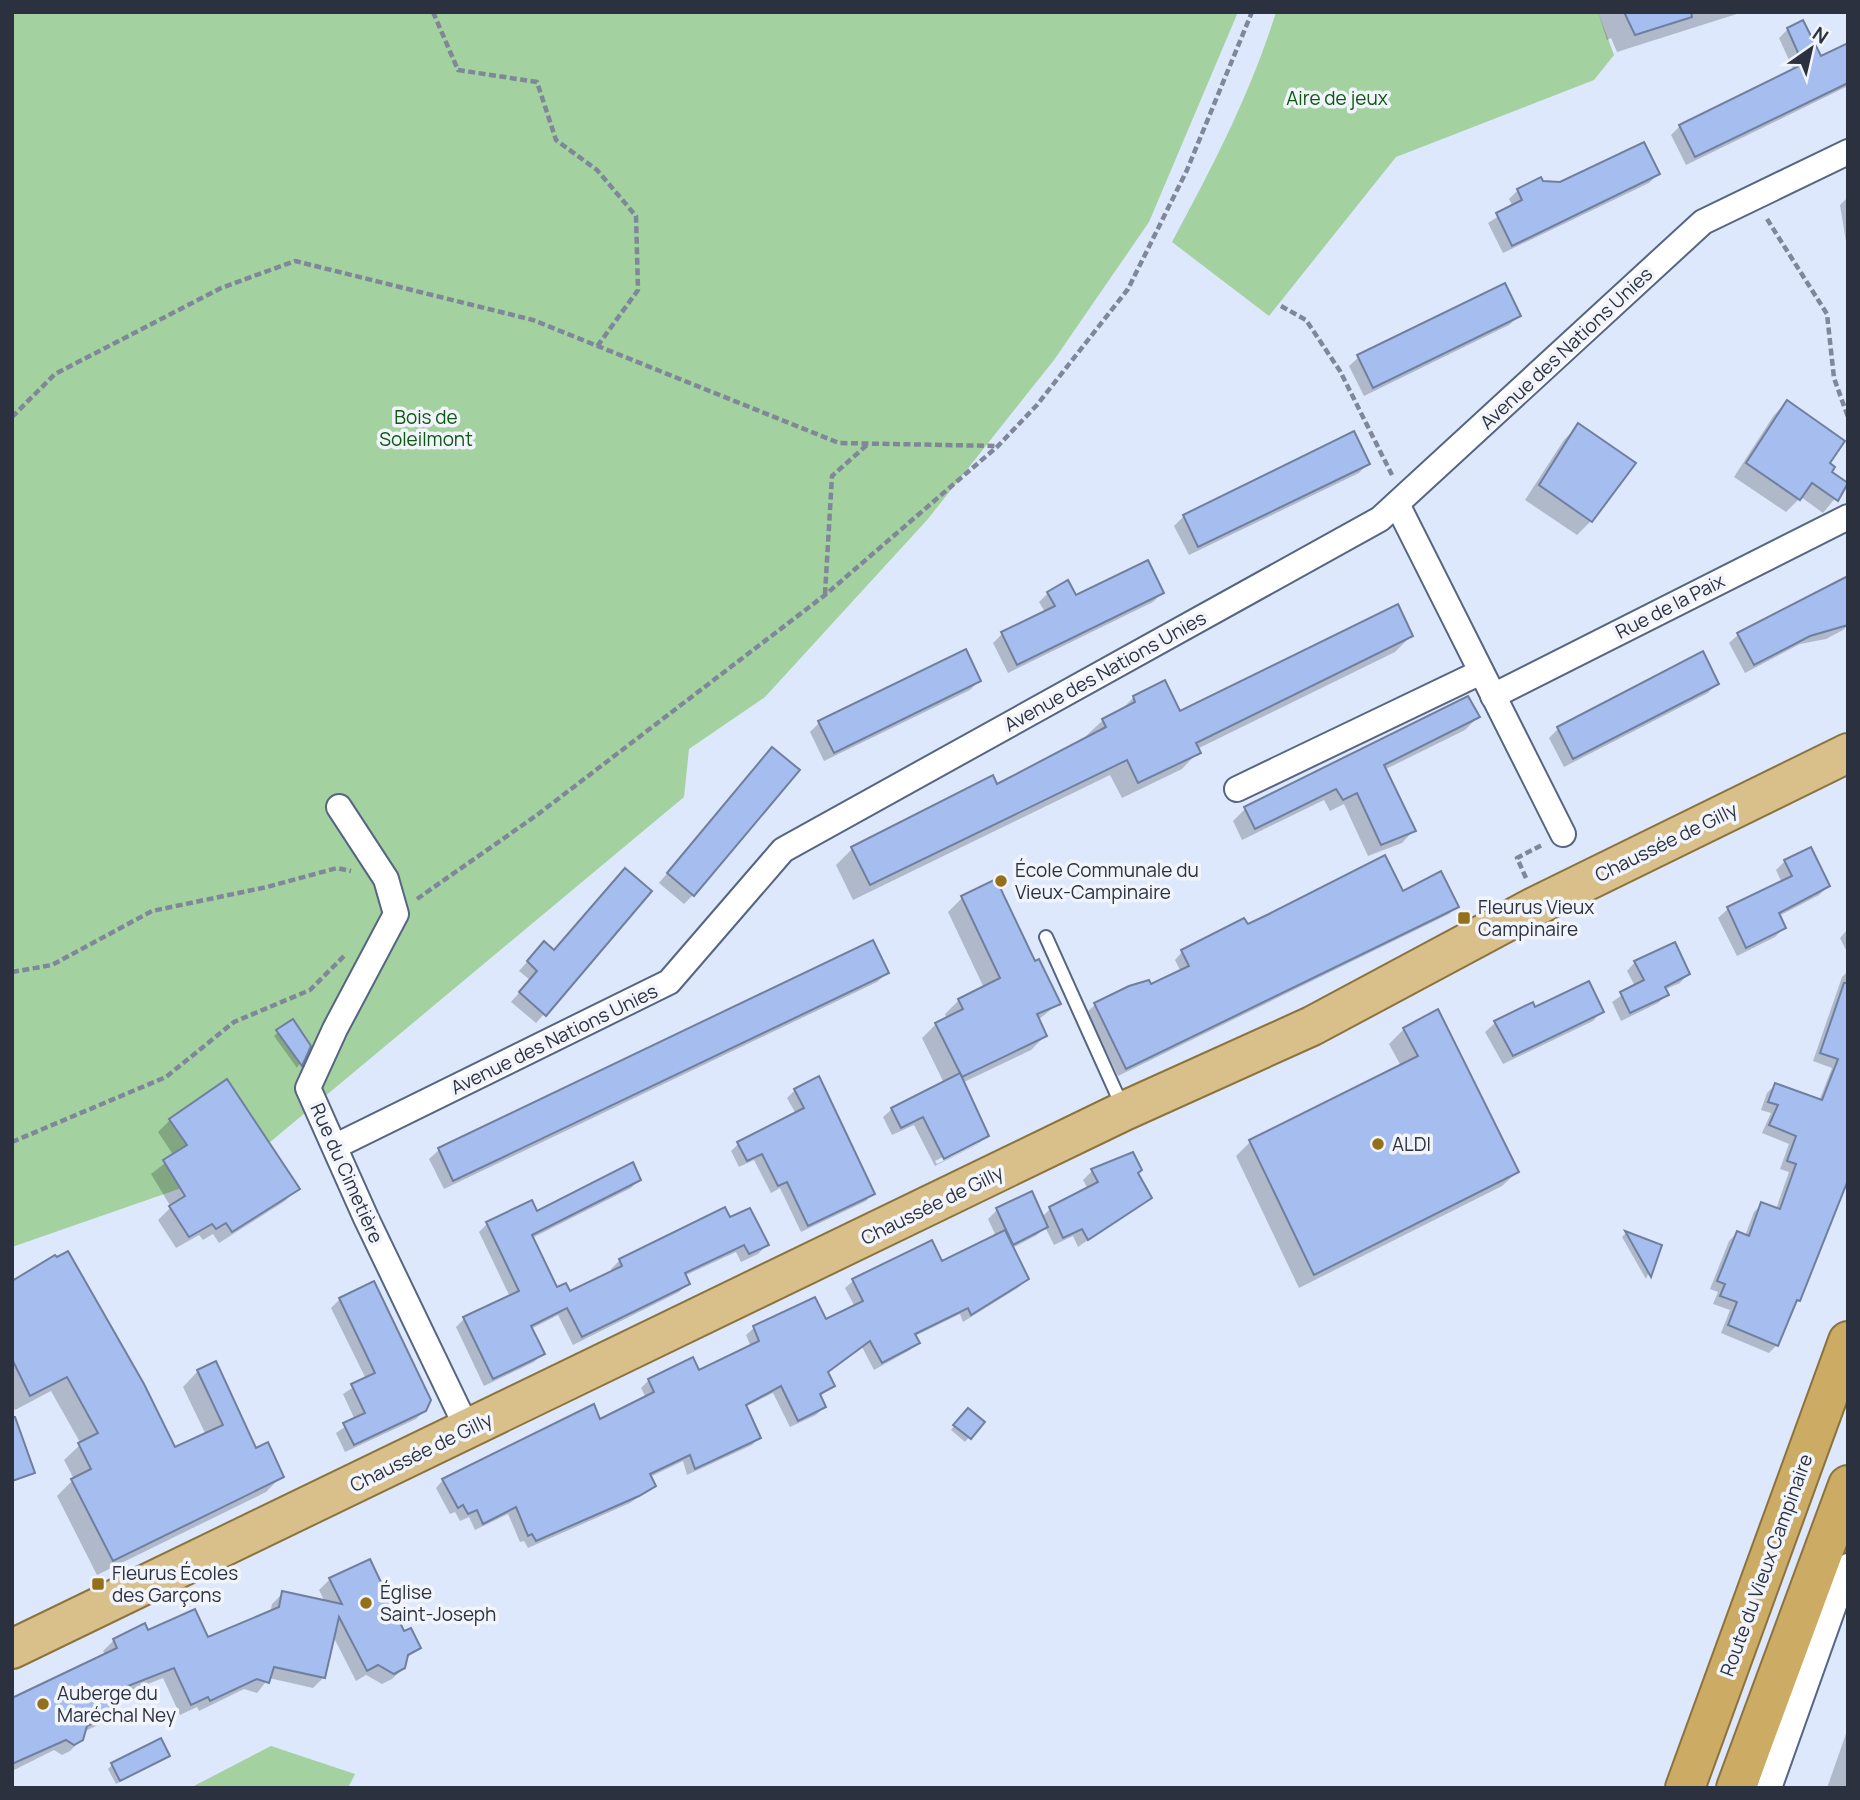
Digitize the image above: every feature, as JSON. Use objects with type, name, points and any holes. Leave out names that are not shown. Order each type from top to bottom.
[{"type":"highway","name":"Route du Vieux Campinaire","points":[[1685,1788],[1848,1341]]},
{"type":"highway","points":[[1736,1788],[1848,1485]]},
{"type":"main road","name":"Chaussée de Gilly","points":[[12,1649],[1124,1111],[1312,1026],[1538,905],[1848,753]]},
{"type":"street","name":"Avenue des Nations Unies","points":[[336,1146],[669,982],[783,850],[1380,519],[1703,222],[1848,152]]},
{"type":"street","points":[[1400,501],[1481,672],[1563,834]]},
{"type":"street","name":"Rue de la Paix","points":[[1493,695],[1848,517]]},
{"type":"street","points":[[1237,789],[1481,672]]},
{"type":"street","points":[[339,807],[386,879],[396,914]]},
{"type":"street","name":"Rue du Cimetière","points":[[396,914],[335,1029],[309,1088],[366,1218],[468,1430]]},
{"type":"street","points":[[1769,1788],[1848,1566]]},
{"type":"lane","points":[[1046,937],[1124,1111]]},
{"type":"path","points":[[433,12],[458,70],[537,82],[556,141],[597,170],[636,216],[638,290],[596,348]]},
{"type":"path","points":[[396,914],[537,815],[825,595],[998,446],[1037,405],[1128,289],[1188,170],[1252,12]]},
{"type":"path","points":[[1754,197],[1790,261],[1827,314],[1834,378],[1848,417]]},
{"type":"path","points":[[12,417],[55,374],[221,288],[295,261],[533,320],[596,348],[839,443],[998,446]]},
{"type":"path","points":[[1281,306],[1306,320],[1340,371],[1400,501]]},
{"type":"path","points":[[825,595],[832,476],[869,444]]},
{"type":"path","points":[[1538,905],[1517,858],[1563,834]]},
{"type":"path","points":[[12,972],[52,965],[152,911],[337,869],[386,879]]},
{"type":"path","points":[[12,1142],[166,1077],[234,1022],[310,990],[346,954]]},
{"type":"green space","name":"Bois de Soleilmont","points":[[12,12],[1238,12],[1149,222],[1054,360],[927,520],[765,697],[689,749],[684,797],[239,1168],[12,1247]]},
{"type":"green space","name":"Aire de jeux","points":[[1276,12],[1598,12],[1614,55],[1594,80],[1396,157],[1269,316],[1172,242],[1243,101]]},
{"type":"green space","points":[[271,1746],[355,1774],[348,1788],[190,1788]]},
{"type":"building","points":[[1624,12],[1691,12],[1692,17],[1635,35]]},
{"type":"building","points":[[1803,20],[1821,56],[1848,43],[1848,83],[1695,157],[1679,125],[1803,64],[1787,28]]},
{"type":"building","points":[[1644,142],[1660,174],[1512,246],[1496,213],[1522,200],[1517,189],[1541,177],[1543,181],[1560,182]]},
{"type":"building","points":[[1505,283],[1521,316],[1373,388],[1357,355]]},
{"type":"building","points":[[1787,400],[1845,441],[1830,463],[1835,467],[1832,472],[1848,483],[1838,501],[1812,483],[1800,500],[1746,463]]},
{"type":"building","points":[[1578,423],[1636,463],[1592,522],[1539,485]]},
{"type":"building","points":[[1354,431],[1370,464],[1198,547],[1183,515]]},
{"type":"building","points":[[1148,560],[1164,593],[1017,665],[1001,632],[1055,606],[1047,592],[1068,580],[1076,595]]},
{"type":"building","points":[[1848,576],[1848,625],[1810,636],[1754,665],[1737,633]]},
{"type":"building","points":[[1398,604],[1413,636],[1196,743],[1201,753],[1138,783],[1127,760],[870,885],[851,847],[993,775],[997,784],[1106,727],[1102,719],[1135,702],[1133,696],[1165,680],[1180,711]]},
{"type":"building","points":[[966,649],[981,681],[834,753],[818,721]]},
{"type":"building","points":[[1703,651],[1719,684],[1573,759],[1557,727]]},
{"type":"building","points":[[1468,696],[1480,717],[1384,765],[1416,831],[1381,845],[1357,793],[1343,800],[1336,789],[1255,829],[1244,807]]},
{"type":"building","points":[[772,747],[800,770],[694,896],[667,873]]},
{"type":"building","points":[[1811,847],[1830,886],[1779,913],[1786,928],[1746,948],[1727,907],[1792,876],[1784,860]]},
{"type":"building","points":[[1385,855],[1403,891],[1441,871],[1459,907],[1126,1069],[1094,1003],[1129,986],[1149,980],[1151,984],[1189,966],[1181,950],[1244,918],[1248,924]]},
{"type":"building","points":[[625,868],[652,891],[546,1016],[519,992],[537,971],[527,961],[544,941],[554,950]]},
{"type":"building","points":[[996,879],[1035,961],[1039,959],[1061,1004],[1037,1014],[1047,1036],[962,1077],[935,1023],[963,1009],[958,999],[1000,978],[961,896]]},
{"type":"building","points":[[873,940],[889,973],[453,1181],[438,1148]]},
{"type":"building","points":[[1675,942],[1690,974],[1665,987],[1669,995],[1630,1013],[1620,992],[1644,980],[1634,961]]},
{"type":"building","points":[[1589,981],[1604,1012],[1513,1056],[1494,1021],[1533,1002],[1535,1007]]},
{"type":"building","points":[[1844,983],[1848,983],[1848,1180],[1800,1301],[1797,1300],[1778,1346],[1728,1325],[1737,1302],[1720,1296],[1725,1284],[1717,1281],[1737,1231],[1749,1236],[1761,1202],[1780,1209],[1796,1164],[1787,1161],[1796,1136],[1769,1125],[1778,1105],[1768,1102],[1775,1083],[1822,1100],[1838,1059],[1820,1053]]},
{"type":"building","name":"ALDI","points":[[1438,1009],[1519,1172],[1314,1275],[1249,1140],[1418,1056],[1403,1028]]},
{"type":"building","points":[[293,1019],[311,1046],[302,1066],[276,1030]]},
{"type":"building","points":[[960,1073],[989,1136],[944,1159],[923,1117],[901,1128],[891,1108]]},
{"type":"building","points":[[819,1076],[875,1194],[808,1226],[787,1182],[778,1186],[762,1154],[747,1161],[737,1142],[804,1108],[794,1089]]},
{"type":"building","points":[[227,1079],[300,1189],[232,1232],[226,1223],[216,1229],[212,1224],[189,1237],[169,1206],[185,1196],[163,1160],[187,1145],[169,1119]]},
{"type":"building","points":[[1133,1152],[1142,1170],[1138,1173],[1152,1198],[1088,1240],[1082,1229],[1063,1238],[1049,1207],[1098,1182],[1091,1169]]},
{"type":"building","points":[[633,1162],[641,1180],[532,1235],[557,1287],[566,1283],[570,1291],[622,1266],[619,1259],[725,1207],[730,1217],[750,1208],[769,1245],[749,1254],[744,1245],[685,1273],[690,1284],[582,1337],[567,1308],[531,1326],[545,1354],[493,1379],[463,1317],[519,1291],[486,1222],[532,1200],[537,1211]]},
{"type":"building","points":[[1032,1191],[1048,1227],[1013,1245],[996,1208]]},
{"type":"building","points":[[1005,1230],[1029,1279],[971,1315],[968,1308],[915,1334],[920,1343],[882,1363],[870,1341],[828,1372],[835,1386],[820,1394],[826,1407],[798,1421],[781,1386],[746,1405],[761,1438],[695,1469],[690,1455],[650,1474],[656,1486],[639,1496],[536,1541],[532,1534],[528,1536],[516,1507],[483,1524],[477,1510],[468,1514],[463,1505],[458,1508],[442,1479],[594,1404],[600,1419],[654,1392],[648,1379],[693,1357],[699,1370],[759,1341],[753,1326],[815,1297],[826,1319],[863,1301],[852,1279],[932,1240],[942,1261]]},
{"type":"building","points":[[1625,1231],[1662,1245],[1651,1277]]},
{"type":"building","points":[[68,1251],[144,1384],[175,1447],[223,1425],[197,1370],[216,1361],[256,1448],[268,1442],[284,1477],[113,1561],[71,1479],[91,1469],[78,1443],[98,1433],[67,1377],[30,1396],[12,1359],[12,1281],[55,1255],[57,1257]]},
{"type":"building","points":[[374,1281],[431,1400],[426,1411],[354,1445],[343,1423],[365,1413],[351,1384],[375,1373],[339,1298]]},
{"type":"building","points":[[968,1408],[985,1422],[971,1439],[953,1425]]},
{"type":"building","points":[[12,1417],[15,1417],[35,1473],[12,1481]]},
{"type":"building","points":[[370,1559],[404,1631],[411,1628],[421,1648],[408,1655],[405,1668],[394,1674],[378,1665],[367,1671],[339,1617],[325,1678],[274,1667],[269,1683],[257,1679],[210,1701],[208,1697],[191,1705],[174,1668],[120,1689],[124,1698],[114,1703],[118,1712],[87,1726],[83,1740],[74,1745],[66,1740],[12,1764],[12,1698],[117,1648],[113,1639],[145,1623],[148,1630],[195,1609],[208,1637],[279,1607],[282,1591],[342,1604],[329,1578]]},
{"type":"building","points":[[161,1738],[170,1756],[120,1781],[111,1763]]},
{"type":"place","name":"École Communale du Vieux-Campinaire","points":[[1001,881]]},
{"type":"place","name":"Fleurus Vieux Campinaire","points":[[1464,918]]},
{"type":"place","name":"ALDI","points":[[1378,1144]]},
{"type":"place","name":"Fleurus Écoles des Garçons","points":[[98,1584]]},
{"type":"place","name":"Église Saint-Joseph","points":[[366,1603]]},
{"type":"place","name":"Auberge du Maréchal Ney","points":[[43,1704]]}]
